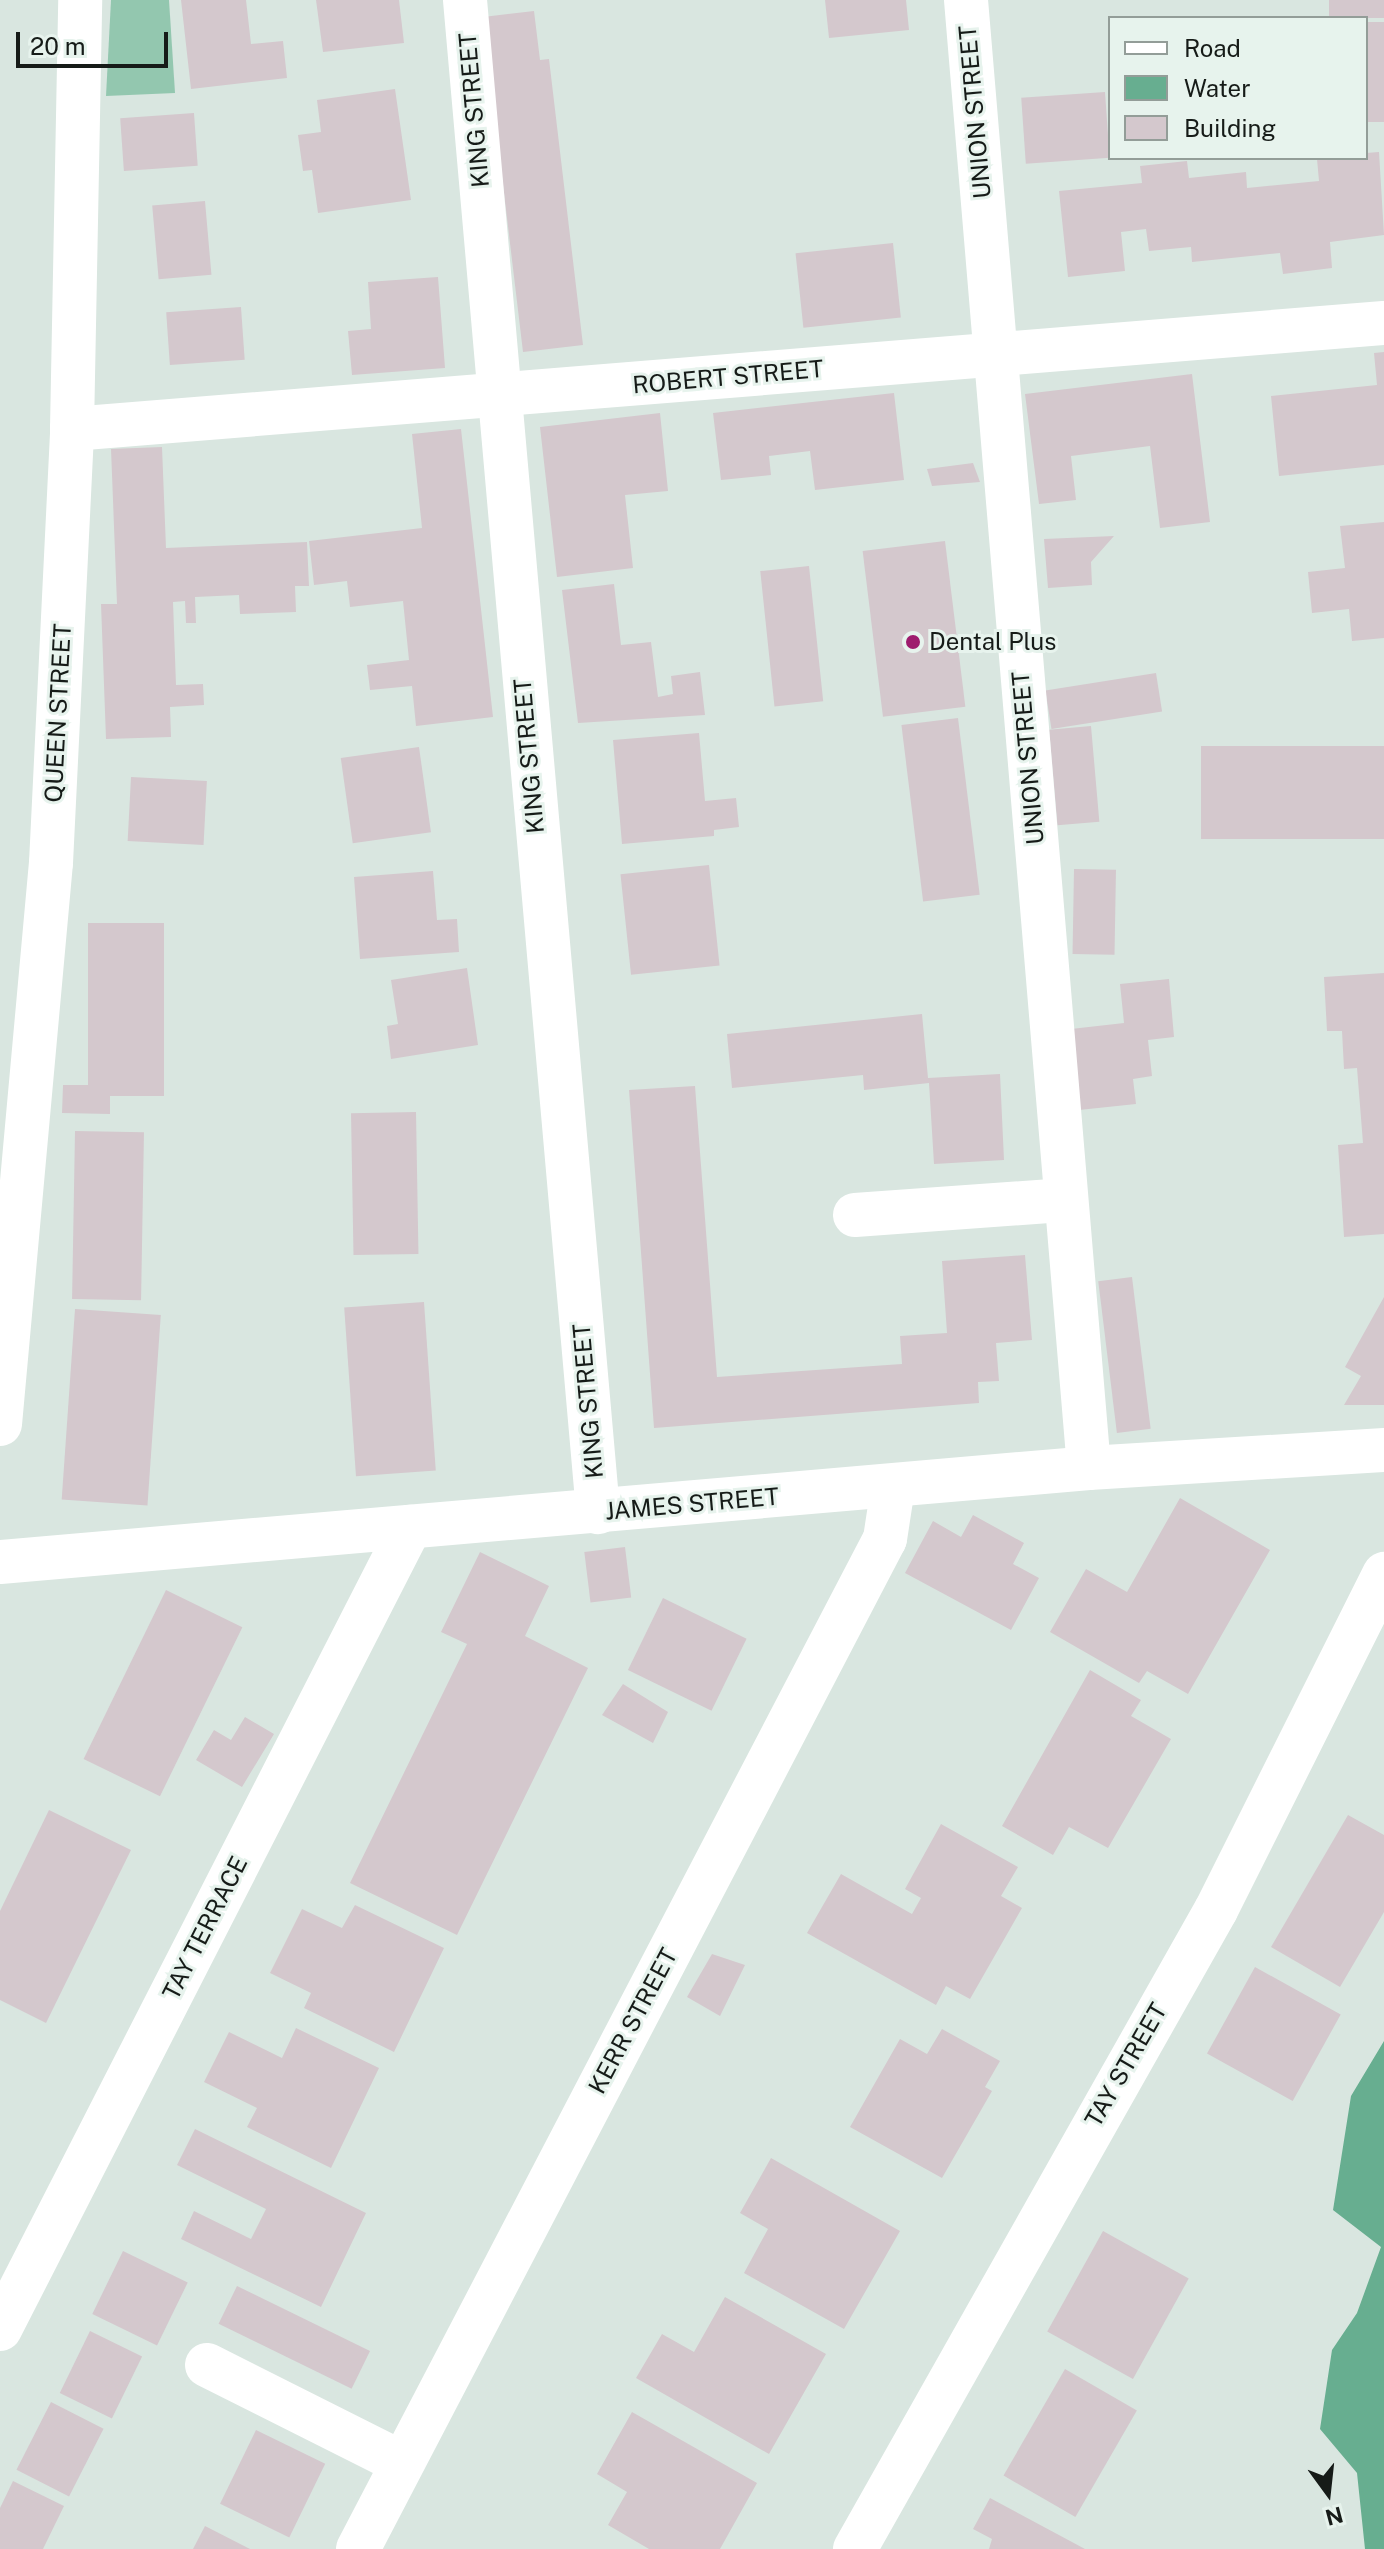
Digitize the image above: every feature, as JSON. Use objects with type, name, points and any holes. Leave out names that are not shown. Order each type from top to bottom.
[{"type":"street","name":"QUEEN STREET","points":[[0,1424],[51,863],[72,429],[80,0]]},
{"type":"street","name":"KING STREET","points":[[465,0],[497,397],[598,1512]]},
{"type":"street","name":"UNION STREET","points":[[966,0],[1089,1468]]},
{"type":"street","name":"ROBERT STREET","points":[[72,429],[1384,323]]},
{"type":"street","points":[[855,1215],[1065,1200]]},
{"type":"street","name":"JAMES STREET","points":[[0,1562],[1089,1468],[1384,1450]]},
{"type":"street","name":"KERR STREET","points":[[358,2549],[885,1539],[893,1487]]},
{"type":"street","name":"TAY TERRACE","points":[[0,2329],[410,1527]]},
{"type":"street","name":"TAY STREET","points":[[855,2549],[1216,1910],[1384,1574]]},
{"type":"street","points":[[207,2365],[402,2463]]},
{"type":"shaded area","points":[[111,0],[169,0],[175,93],[106,96]]},
{"type":"water","points":[[1384,2041],[1384,2549],[1365,2549],[1357,2473],[1320,2429],[1332,2350],[1357,2313],[1381,2247],[1333,2210],[1351,2096]]},
{"type":"building","points":[[181,0],[246,0],[251,44],[283,41],[287,78],[191,89]]},
{"type":"building","points":[[316,0],[399,0],[404,43],[323,52]]},
{"type":"building","points":[[825,0],[906,0],[909,30],[829,38]]},
{"type":"building","points":[[1329,0],[1384,0],[1384,18],[1329,16]]},
{"type":"building","points":[[534,11],[540,60],[549,59],[583,345],[523,352],[483,17]]},
{"type":"building","points":[[1368,22],[1384,22],[1384,122],[1368,122]]},
{"type":"building","points":[[395,89],[411,200],[318,213],[312,170],[303,171],[298,135],[321,132],[317,100]]},
{"type":"building","points":[[1105,92],[1108,158],[1026,164],[1021,98]]},
{"type":"building","points":[[194,113],[198,166],[124,171],[120,118]]},
{"type":"building","points":[[1379,152],[1384,235],[1330,242],[1332,268],[1283,274],[1280,253],[1192,262],[1191,247],[1149,251],[1146,229],[1121,232],[1125,271],[1068,277],[1059,191],[1142,183],[1140,166],[1187,161],[1189,178],[1246,172],[1247,188],[1319,181],[1317,160],[1368,160],[1368,153]]},
{"type":"building","points":[[205,201],[211,275],[159,279],[152,206]]},
{"type":"building","points":[[893,243],[901,318],[803,328],[796,253]]},
{"type":"building","points":[[438,277],[445,368],[352,375],[348,331],[371,329],[368,282]]},
{"type":"building","points":[[241,307],[245,360],[170,365],[166,312]]},
{"type":"building","points":[[1384,352],[1384,465],[1279,476],[1271,396],[1377,385],[1374,353]]},
{"type":"building","points":[[1192,374],[1210,522],[1160,528],[1150,446],[1071,456],[1076,500],[1039,504],[1025,394]]},
{"type":"building","points":[[894,393],[904,480],[815,490],[810,451],[769,456],[771,475],[721,480],[713,413]]},
{"type":"building","points":[[660,413],[668,491],[625,495],[633,568],[557,577],[540,427]]},
{"type":"building","points":[[461,429],[493,717],[416,726],[412,686],[370,690],[367,665],[409,660],[403,601],[350,607],[347,581],[314,585],[309,541],[422,528],[412,434]]},
{"type":"building","points":[[162,447],[166,548],[307,542],[309,586],[295,586],[296,612],[240,614],[239,595],[195,597],[196,623],[186,623],[185,601],[173,602],[176,685],[203,684],[204,705],[170,707],[171,737],[106,739],[101,604],[117,604],[111,449]]},
{"type":"building","points":[[973,463],[980,482],[932,486],[927,469]]},
{"type":"building","points":[[1384,522],[1384,638],[1352,641],[1349,609],[1312,613],[1308,572],[1345,568],[1340,526]]},
{"type":"building","points":[[1114,536],[1091,562],[1092,585],[1048,588],[1044,539]]},
{"type":"building","name":"Dental Plus","points":[[945,541],[965,707],[883,717],[863,551]]},
{"type":"building","points":[[809,566],[823,701],[774,706],[760,571]]},
{"type":"building","points":[[614,584],[621,645],[651,642],[658,697],[673,694],[671,676],[700,672],[705,715],[578,723],[562,590]]},
{"type":"building","points":[[1156,673],[1162,712],[1051,729],[1045,691]]},
{"type":"building","points":[[958,718],[980,895],[923,902],[901,725]]},
{"type":"building","points":[[1091,726],[1099,822],[1058,825],[1049,730]]},
{"type":"building","points":[[699,733],[705,801],[736,798],[739,827],[714,830],[714,836],[622,844],[613,740]]},
{"type":"building","points":[[1201,746],[1384,746],[1384,839],[1201,839]]},
{"type":"building","points":[[419,747],[431,832],[353,843],[341,758]]},
{"type":"building","points":[[131,777],[207,781],[204,845],[128,841]]},
{"type":"building","points":[[709,865],[720,965],[631,975],[620,874]]},
{"type":"building","points":[[1074,869],[1116,870],[1115,955],[1073,954]]},
{"type":"building","points":[[433,871],[437,920],[457,919],[459,952],[360,959],[354,877]]},
{"type":"building","points":[[88,923],[164,923],[164,1096],[110,1096],[110,1114],[62,1113],[63,1085],[88,1085]]},
{"type":"building","points":[[467,968],[478,1045],[391,1059],[387,1026],[398,1024],[391,980]]},
{"type":"building","points":[[1384,973],[1384,1234],[1344,1237],[1338,1145],[1363,1143],[1357,1068],[1344,1069],[1342,1031],[1327,1031],[1324,977]]},
{"type":"building","points":[[1169,979],[1174,1037],[1148,1040],[1152,1076],[1133,1079],[1136,1104],[1079,1110],[1071,1029],[1124,1023],[1120,984]]},
{"type":"building","points":[[922,1014],[928,1078],[1000,1074],[1004,1160],[934,1164],[929,1083],[864,1090],[863,1075],[732,1088],[727,1034]]},
{"type":"building","points":[[695,1086],[717,1377],[902,1364],[900,1336],[947,1333],[942,1261],[1025,1255],[1032,1340],[996,1343],[999,1381],[978,1382],[979,1403],[654,1428],[629,1090]]},
{"type":"building","points":[[416,1112],[418,1254],[353,1255],[351,1113]]},
{"type":"building","points":[[75,1131],[144,1132],[141,1300],[72,1299]]},
{"type":"building","points":[[1132,1277],[1151,1429],[1117,1433],[1098,1281]]},
{"type":"building","points":[[1384,1297],[1384,1405],[1344,1405],[1361,1376],[1345,1367]]},
{"type":"building","points":[[424,1302],[436,1471],[356,1476],[344,1308]]},
{"type":"building","points":[[75,1309],[161,1315],[147,1506],[62,1500]]},
{"type":"building","points":[[1180,1498],[1270,1550],[1188,1694],[1147,1671],[1139,1683],[1050,1632],[1086,1569],[1127,1592]]},
{"type":"building","points":[[973,1515],[1024,1543],[1013,1564],[1039,1578],[1011,1630],[905,1573],[933,1521],[961,1537]]},
{"type":"building","points":[[625,1547],[631,1598],[591,1603],[584,1552]]},
{"type":"building","points":[[480,1552],[549,1586],[525,1636],[588,1668],[457,1935],[350,1883],[467,1644],[441,1632]]},
{"type":"building","points":[[166,1590],[242,1627],[160,1796],[84,1759]]},
{"type":"building","points":[[663,1598],[747,1639],[712,1711],[628,1670]]},
{"type":"building","points":[[1090,1670],[1141,1700],[1131,1716],[1171,1739],[1108,1848],[1069,1827],[1053,1855],[1002,1826]]},
{"type":"building","points":[[623,1684],[668,1712],[653,1743],[602,1715]]},
{"type":"building","points":[[245,1717],[274,1734],[242,1787],[196,1760],[214,1730],[231,1740]]},
{"type":"building","points":[[49,1810],[131,1850],[46,2023],[0,2000],[0,1911]]},
{"type":"building","points":[[1348,1815],[1384,1835],[1384,1912],[1340,1987],[1271,1947]]},
{"type":"building","points":[[941,1824],[1018,1867],[1001,1896],[1022,1908],[970,1999],[946,1986],[936,2005],[807,1933],[841,1874],[912,1914],[921,1898],[905,1889]]},
{"type":"building","points":[[355,1905],[444,1948],[394,2052],[304,2008],[311,1993],[270,1973],[302,1909],[342,1928]]},
{"type":"building","points":[[712,1954],[745,1965],[720,2016],[687,1997]]},
{"type":"building","points":[[1255,1967],[1341,2015],[1293,2101],[1207,2054]]},
{"type":"building","points":[[296,2028],[379,2068],[331,2168],[247,2127],[257,2108],[204,2082],[229,2032],[282,2058]]},
{"type":"building","points":[[942,2029],[1000,2061],[985,2087],[992,2091],[942,2178],[850,2127],[900,2039],[927,2054]]},
{"type":"building","points":[[195,2129],[366,2213],[321,2307],[181,2239],[194,2211],[251,2239],[266,2209],[177,2165]]},
{"type":"building","points":[[771,2158],[900,2231],[844,2329],[744,2273],[768,2229],[740,2213]]},
{"type":"building","points":[[1103,2231],[1189,2279],[1133,2379],[1047,2332]]},
{"type":"building","points":[[123,2251],[188,2283],[157,2345],[92,2314]]},
{"type":"building","points":[[237,2286],[370,2351],[352,2389],[219,2324]]},
{"type":"building","points":[[725,2297],[826,2354],[769,2454],[636,2378],[662,2334],[694,2352]]},
{"type":"building","points":[[90,2331],[142,2356],[112,2418],[60,2393]]},
{"type":"building","points":[[1065,2369],[1137,2410],[1075,2517],[1003,2476]]},
{"type":"building","points":[[51,2402],[104,2429],[69,2497],[16,2470]]},
{"type":"building","points":[[632,2412],[757,2483],[720,2549],[649,2549],[608,2525],[627,2492],[597,2474]]},
{"type":"building","points":[[256,2430],[325,2464],[289,2537],[220,2504]]},
{"type":"building","points":[[13,2481],[64,2506],[43,2549],[0,2549],[0,2508]]},
{"type":"building","points":[[990,2498],[1085,2549],[989,2549],[992,2539],[973,2529]]},
{"type":"building","points":[[205,2526],[250,2549],[193,2549]]},
{"type":"place","name":"Dental Plus","points":[[913,642]]}]
